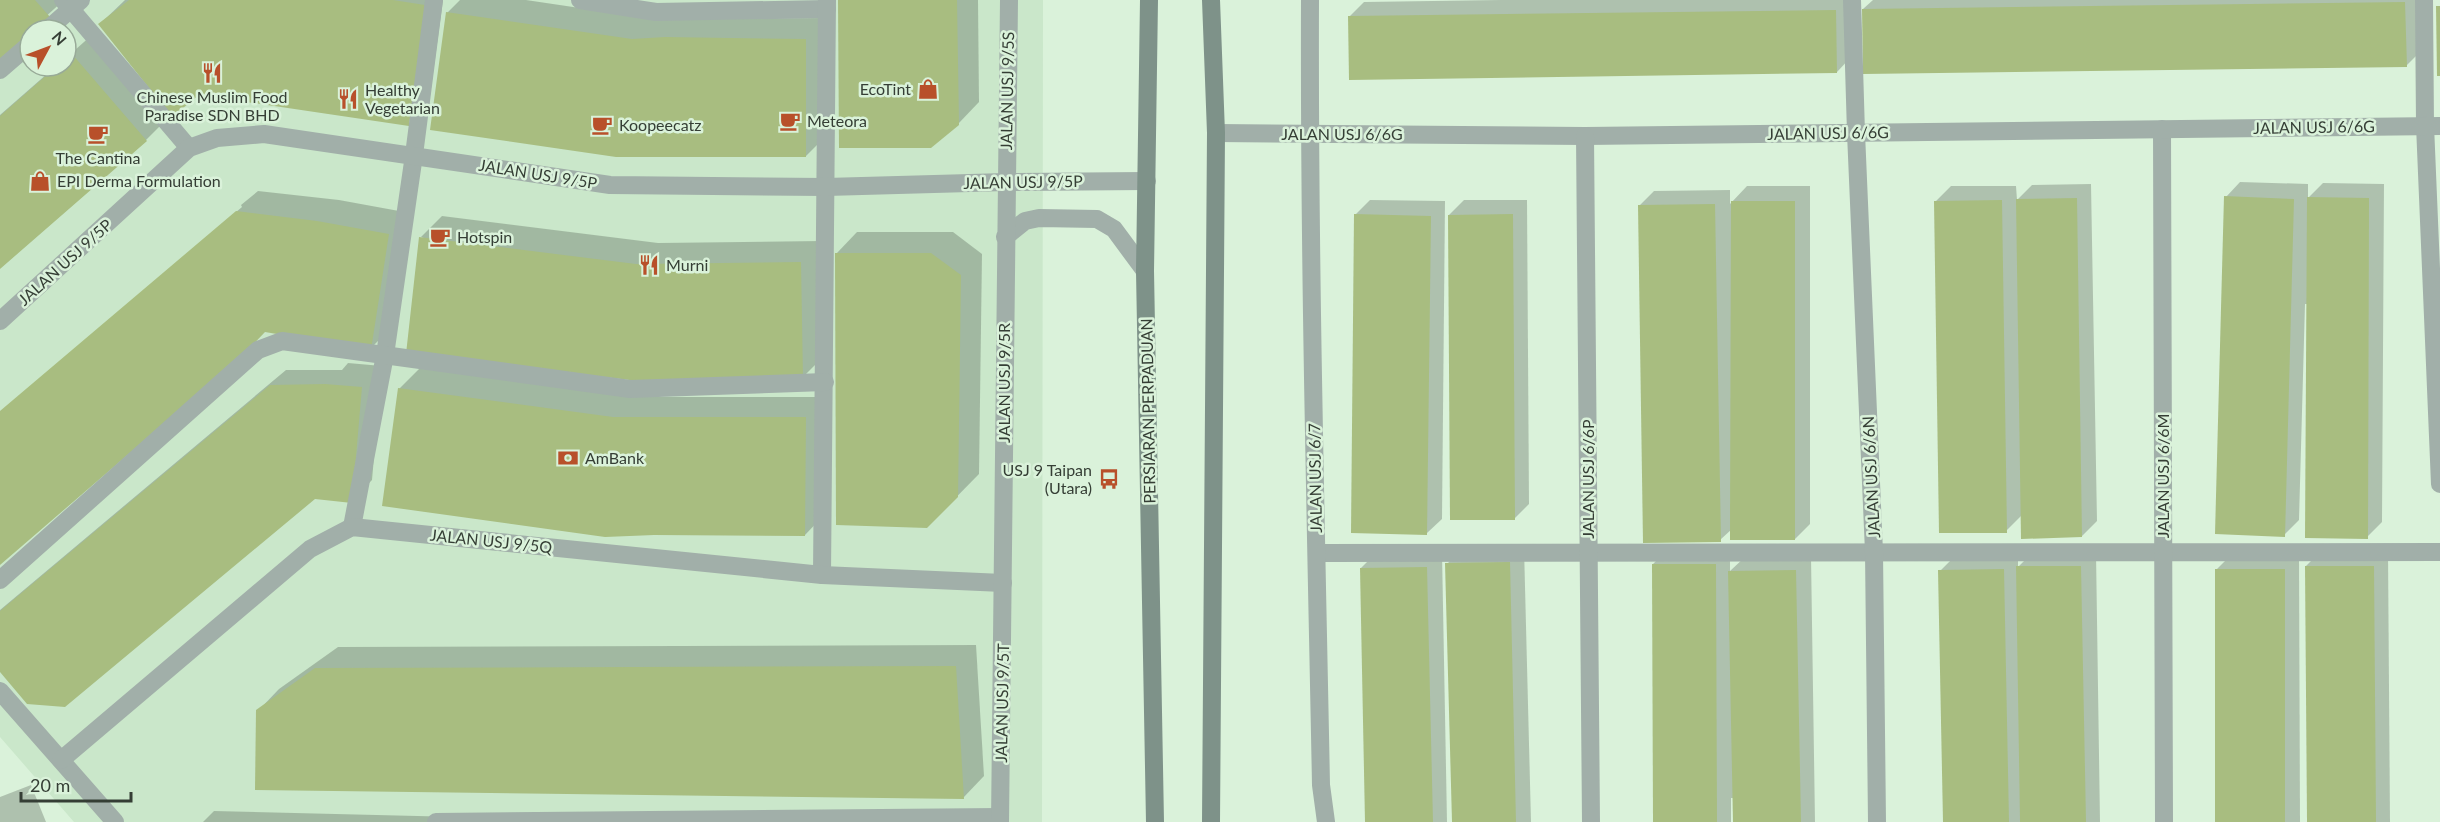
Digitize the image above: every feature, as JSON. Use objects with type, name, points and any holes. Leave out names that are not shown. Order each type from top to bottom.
[{"type":"main road","name":"PERSIARAN PERPADUAN","points":[[1149,0],[1145,271],[1155,822]]},
{"type":"main road","points":[[1211,0],[1216,133],[1211,822]]},
{"type":"street","points":[[61,760],[310,549],[352,527],[385,355],[434,0]]},
{"type":"street","points":[[580,0],[656,12],[827,4],[822,575]]},
{"type":"street","name":"JALAN USJ 9/5S","points":[[1006,182],[1009,0]]},
{"type":"street","name":"JALAN USJ 6/7","points":[[1310,0],[1309,135],[1317,553],[1322,785],[1326,822]]},
{"type":"street","name":"JALAN USJ 6/6N","points":[[1851,0],[1874,552],[1877,822]]},
{"type":"street","points":[[2424,0],[2432,126],[2440,484]]},
{"type":"street","points":[[58,18],[72,3],[189,148]]},
{"type":"street","points":[[0,70],[18,54]]},
{"type":"street","name":"JALAN USJ 6/6G","points":[[1216,133],[1586,135],[2432,126]]},
{"type":"street","name":"JALAN USJ 6/6M","points":[[2162,129],[2164,822]]},
{"type":"street","name":"JALAN USJ 9/5P","points":[[0,321],[189,148],[217,138],[264,134],[610,185],[826,187],[1147,181]]},
{"type":"street","name":"JALAN USJ 6/6P","points":[[1586,135],[1591,822]]},
{"type":"street","name":"JALAN USJ 9/5R","points":[[1003,583],[1006,182]]},
{"type":"street","points":[[1005,237],[1025,221],[1039,218],[1097,219],[1114,229],[1145,271]]},
{"type":"street","points":[[0,579],[258,350],[282,341],[630,389],[825,382]]},
{"type":"street","name":"JALAN USJ 9/5Q","points":[[352,527],[822,575],[1003,583]]},
{"type":"street","points":[[1317,553],[2440,552]]},
{"type":"street","name":"JALAN USJ 9/5T","points":[[1000,820],[1003,583]]},
{"type":"street","points":[[0,692],[115,822]]},
{"type":"street","points":[[436,822],[1000,820]]},
{"type":"shaded area","points":[[0,0],[1043,0],[1042,822],[74,822],[0,737]]},
{"type":"building","points":[[0,0],[35,0],[50,17],[18,18],[18,43],[0,59]]},
{"type":"building","points":[[129,0],[393,0],[425,5],[409,126],[199,95],[172,117],[98,24]]},
{"type":"building","points":[[838,0],[957,0],[959,125],[931,148],[839,148]]},
{"type":"building","points":[[2405,2],[2407,67],[1863,74],[1862,9]]},
{"type":"building","points":[[2436,6],[2440,6],[2440,76],[2437,76]]},
{"type":"building","points":[[1836,10],[1837,73],[1349,80],[1348,16]]},
{"type":"building","points":[[446,12],[632,39],[665,37],[806,39],[806,157],[616,157],[430,130]]},
{"type":"building","points":[[78,61],[147,141],[0,269],[0,116],[43,78],[78,78]]},
{"type":"building","points":[[2224,196],[2294,199],[2285,537],[2215,534]]},
{"type":"building","points":[[2307,197],[2369,198],[2368,539],[2305,538]]},
{"type":"building","points":[[2077,198],[2082,537],[2021,539],[2016,199]]},
{"type":"building","points":[[2002,200],[2007,533],[1939,533],[1934,201]]},
{"type":"building","points":[[1731,201],[1795,201],[1795,540],[1730,540]]},
{"type":"building","points":[[1715,204],[1721,542],[1643,543],[1638,205]]},
{"type":"building","points":[[236,211],[317,221],[389,234],[371,350],[265,332],[240,358],[0,565],[0,411]]},
{"type":"building","points":[[1354,214],[1431,216],[1427,535],[1351,533]]},
{"type":"building","points":[[1513,214],[1515,520],[1450,520],[1448,215]]},
{"type":"building","points":[[419,237],[636,264],[801,262],[803,379],[638,381],[406,354]]},
{"type":"building","points":[[835,253],[931,253],[961,275],[958,497],[927,528],[836,525]]},
{"type":"building","points":[[325,384],[362,387],[352,503],[315,499],[65,707],[27,704],[0,672],[0,611],[270,385]]},
{"type":"building","points":[[398,388],[613,417],[806,417],[805,536],[605,537],[382,506]]},
{"type":"building","points":[[1510,562],[1516,822],[1452,822],[1445,563]]},
{"type":"building","points":[[1652,564],[1716,564],[1717,822],[1653,822]]},
{"type":"building","points":[[2016,566],[2081,566],[2086,822],[2020,822]]},
{"type":"building","points":[[2305,566],[2374,566],[2376,822],[2307,822]]},
{"type":"building","points":[[1427,567],[1433,822],[1365,822],[1360,568]]},
{"type":"building","points":[[2004,569],[2009,822],[1943,822],[1938,570]]},
{"type":"building","points":[[2215,569],[2285,569],[2285,822],[2215,822]]},
{"type":"building","points":[[1796,570],[1801,822],[1733,822],[1728,571]]},
{"type":"building","points":[[956,666],[964,799],[255,790],[256,710],[315,668]]},
{"type":"place","name":"Chinese Muslim Food Paradise SDN BHD","points":[[212,73]]},
{"type":"place","name":"EcoTint","points":[[928,89]]},
{"type":"place","name":"Healthy Vegetarian","points":[[348,99]]},
{"type":"place","name":"Meteora","points":[[790,121]]},
{"type":"place","name":"Koopeecatz","points":[[602,125]]},
{"type":"place","name":"The Cantina","points":[[98,134]]},
{"type":"place","name":"EPI Derma Formulation","points":[[40,181]]},
{"type":"place","name":"Hotspin","points":[[440,237]]},
{"type":"place","name":"Murni","points":[[649,265]]},
{"type":"place","name":"AmBank","points":[[568,458]]},
{"type":"place","name":"USJ 9 Taipan (Utara)","points":[[1109,479]]}]
